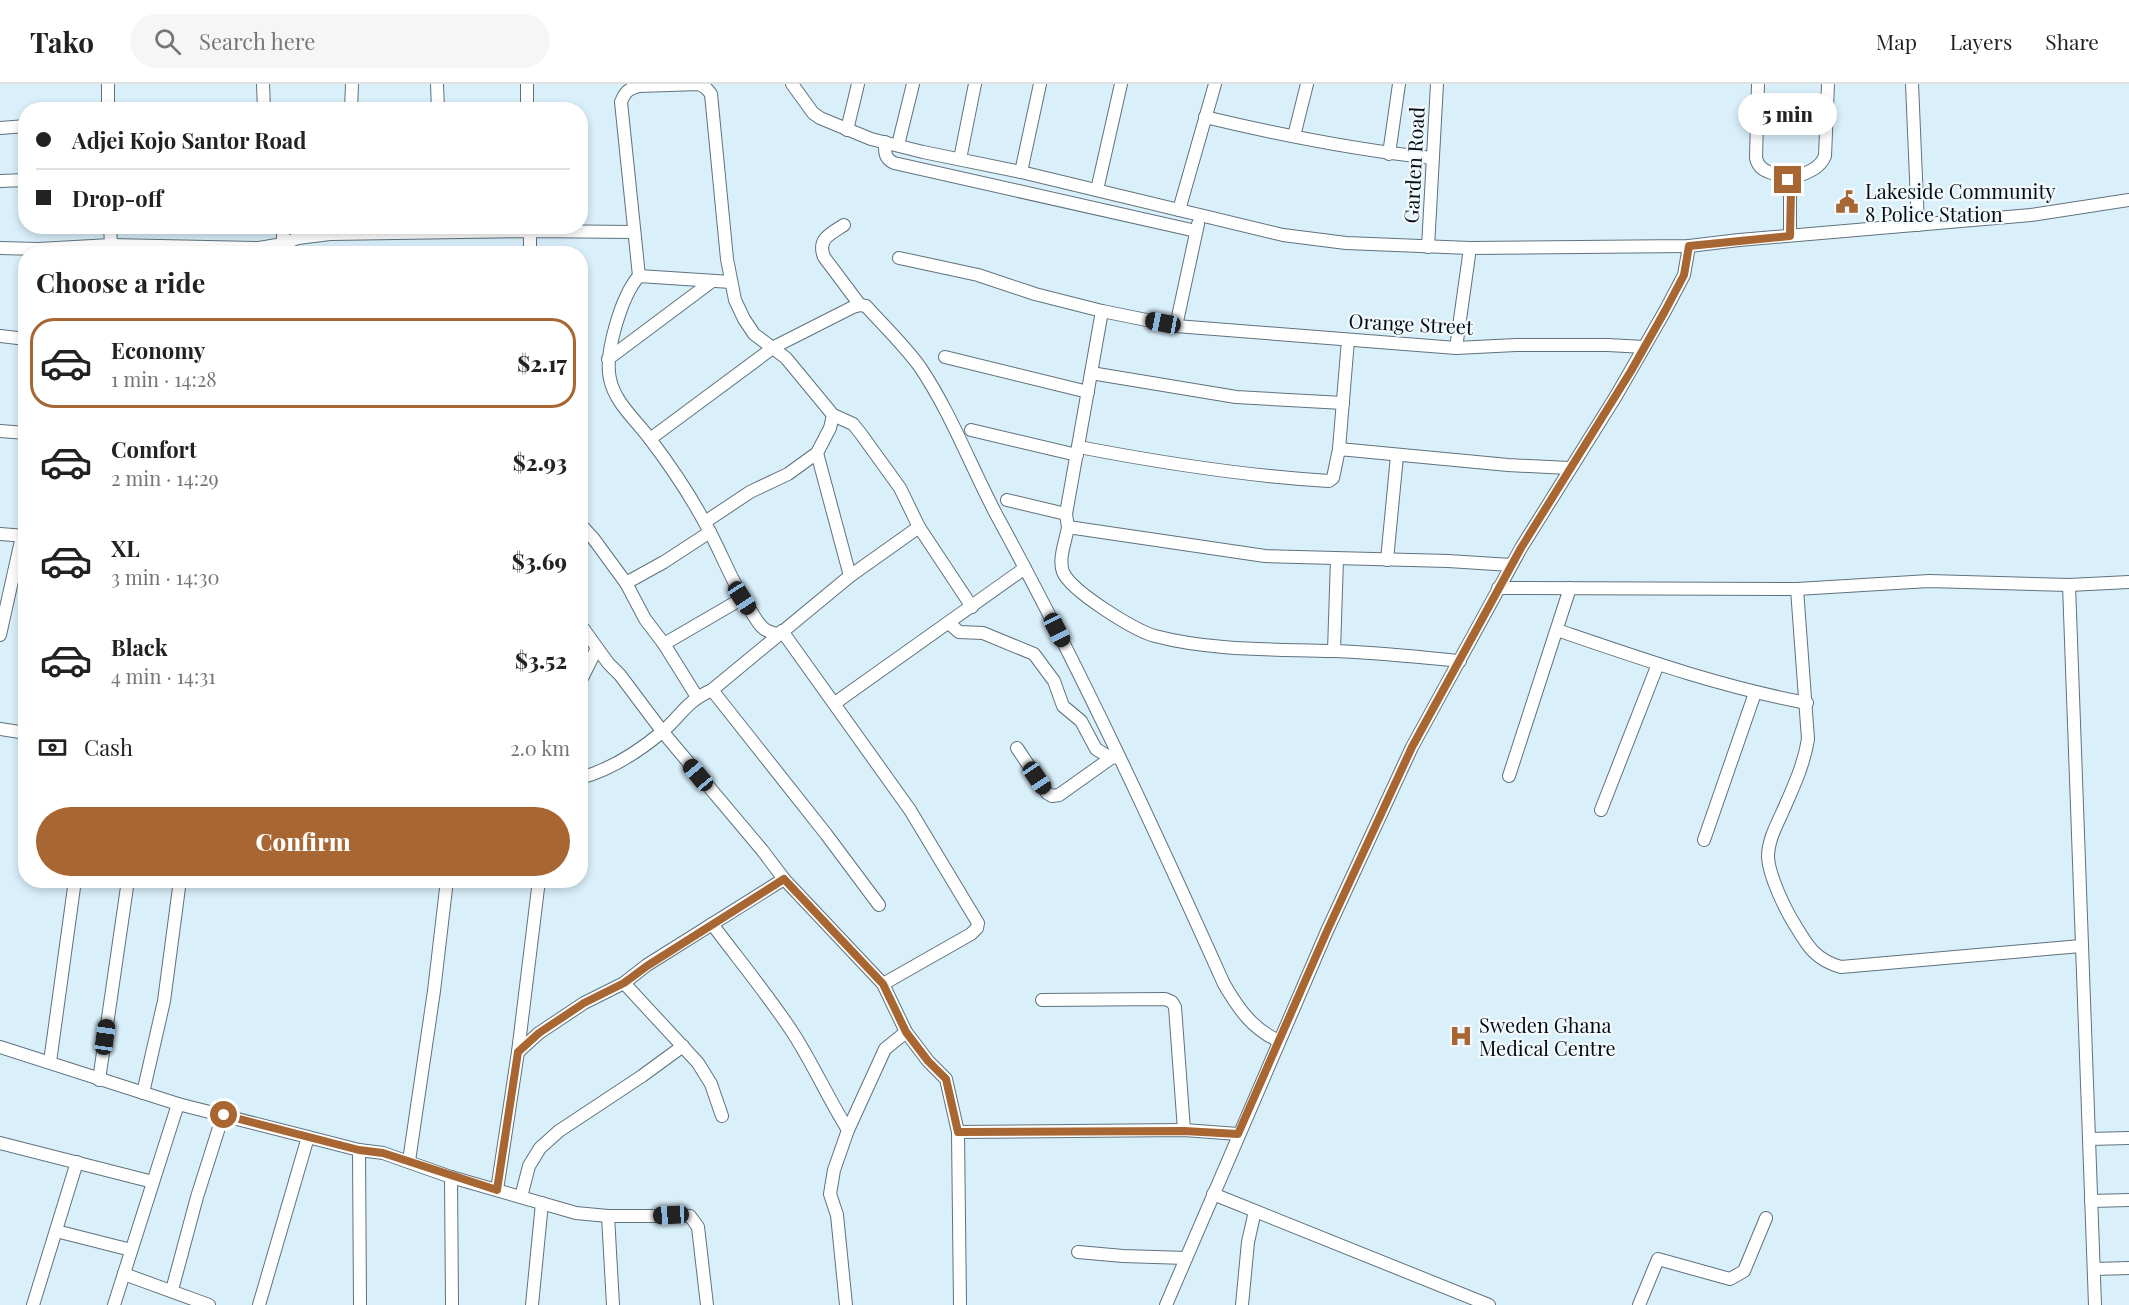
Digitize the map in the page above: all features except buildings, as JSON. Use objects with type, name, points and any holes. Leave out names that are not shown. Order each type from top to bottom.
[{"type":"street","points":[[108,84],[108,102]]},
{"type":"street","points":[[263,84],[264,102]]},
{"type":"street","points":[[351,102],[352,84]]},
{"type":"street","points":[[437,84],[438,102]]},
{"type":"street","points":[[527,84],[527,102]]},
{"type":"street","points":[[780,632],[771,633],[762,627],[742,598],[707,527],[650,439],[627,412],[614,392],[609,378],[608,359],[616,325],[631,285],[639,276],[621,102],[629,89],[639,86],[699,84],[711,94],[730,282],[744,319],[754,334],[786,358],[833,415],[854,424],[900,488],[919,527],[972,607]]},
{"type":"street","points":[[792,84],[813,113],[820,118],[847,130],[885,142],[1021,172],[1199,216],[1313,240],[1470,248],[1689,246],[2031,215],[2129,200]]},
{"type":"street","points":[[847,130],[858,84]]},
{"type":"street","points":[[898,145],[913,84]]},
{"type":"street","points":[[960,159],[975,84]]},
{"type":"street","points":[[1021,172],[1040,84]]},
{"type":"street","points":[[1097,190],[1121,84]]},
{"type":"street","points":[[1179,210],[1215,84]]},
{"type":"street","points":[[1294,136],[1307,84]]},
{"type":"street","points":[[1389,154],[1399,84]]},
{"type":"street","name":"Garden Road","points":[[1428,247],[1437,84]]},
{"type":"street","points":[[1758,84],[1757,163],[1764,171],[1788,180],[1818,168],[1822,164],[1825,156],[1828,84]]},
{"type":"street","points":[[1912,84],[1918,225]]},
{"type":"street","points":[[1204,117],[1389,154],[1432,158]]},
{"type":"street","points":[[0,128],[18,127]]},
{"type":"street","points":[[885,142],[887,160],[894,163],[1196,231]]},
{"type":"street","points":[[0,181],[18,180]]},
{"type":"street","points":[[1788,180],[1791,189],[1790,236]]},
{"type":"street","points":[[1176,326],[1199,216]]},
{"type":"street","points":[[844,225],[824,237],[821,250],[860,305]]},
{"type":"street","points":[[588,231],[633,232]]},
{"type":"street","points":[[110,234],[111,245]]},
{"type":"street","points":[[289,246],[298,238],[330,234]]},
{"type":"street","points":[[93,246],[122,246]]},
{"type":"street","points":[[1166,1305],[1327,931],[1412,747],[1511,565],[1644,347],[1684,275],[1689,246]]},
{"type":"street","points":[[0,248],[18,248]]},
{"type":"street","points":[[1456,348],[1470,248]]},
{"type":"street","name":"Orange Street","points":[[899,258],[978,275],[1035,294],[1102,311],[1176,326],[1456,348],[1516,345],[1644,347]]},
{"type":"street","points":[[639,276],[730,282]]},
{"type":"street","points":[[608,359],[711,282]]},
{"type":"street","points":[[650,439],[774,347],[860,305],[866,306],[919,366],[945,410],[980,484],[1025,568],[1224,984],[1238,1007],[1255,1027],[1279,1041]]},
{"type":"street","points":[[1102,311],[1066,514],[1068,527],[1062,561],[1063,573],[1079,592],[1144,632],[1184,642],[1460,661]]},
{"type":"street","points":[[0,336],[18,338]]},
{"type":"street","points":[[971,430],[1078,451],[1252,476],[1329,481],[1333,478],[1339,449],[1348,340]]},
{"type":"street","points":[[945,357],[1088,392]]},
{"type":"street","points":[[1091,373],[1236,397],[1343,403]]},
{"type":"street","points":[[626,583],[664,562],[750,492],[788,474],[817,453],[830,428],[833,415]]},
{"type":"street","points":[[0,431],[18,432]]},
{"type":"street","points":[[1339,449],[1397,456],[1569,468]]},
{"type":"street","points":[[817,453],[849,576]]},
{"type":"street","points":[[1388,560],[1397,456]]},
{"type":"street","points":[[1007,500],[1066,514]]},
{"type":"street","points":[[588,775],[608,769],[662,731],[685,706],[712,690],[849,576],[919,527]]},
{"type":"street","points":[[1068,527],[1265,556],[1511,565]]},
{"type":"street","points":[[588,532],[626,583],[645,619],[664,644],[697,697]]},
{"type":"street","points":[[0,534],[18,536]]},
{"type":"street","points":[[1334,651],[1337,559]]},
{"type":"street","points":[[0,632],[18,560]]},
{"type":"street","points":[[835,703],[1025,568]]},
{"type":"street","points":[[1498,588],[1797,589],[1929,581],[2069,585],[2129,582]]},
{"type":"street","points":[[2069,585],[2095,1305]]},
{"type":"street","points":[[1509,776],[1569,588]]},
{"type":"street","points":[[1797,589],[1808,739],[1804,760],[1771,838],[1768,856],[1771,870],[1789,915],[1815,954],[1827,963],[1841,967],[2081,946]]},
{"type":"street","points":[[664,644],[742,598]]},
{"type":"street","points":[[949,623],[959,632],[983,633],[1034,654],[1054,681],[1063,706],[1081,722],[1096,749],[1115,757]]},
{"type":"street","points":[[1557,630],[1755,693],[1807,703]]},
{"type":"street","points":[[780,632],[835,703],[910,810],[978,923],[977,928],[971,934],[883,984]]},
{"type":"street","points":[[588,635],[662,731],[784,879],[883,984],[906,1032],[928,1061],[946,1079],[958,1132],[960,1305]]},
{"type":"street","points":[[588,666],[597,648]]},
{"type":"street","points":[[1602,810],[1658,664]]},
{"type":"street","points":[[712,690],[879,905]]},
{"type":"street","points":[[1704,840],[1755,693]]},
{"type":"street","points":[[0,729],[18,732]]},
{"type":"street","points":[[1017,748],[1047,793],[1052,796],[1059,795],[1115,757]]},
{"type":"street","points":[[518,1052],[539,1033],[584,1003],[624,983],[784,879]]},
{"type":"street","points":[[50,1062],[74,888]]},
{"type":"street","points":[[99,1080],[127,888]]},
{"type":"street","points":[[143,1093],[164,1001],[179,888]]},
{"type":"street","points":[[409,1161],[434,991],[446,888]]},
{"type":"street","points":[[497,1190],[518,1052],[538,888]]},
{"type":"street","points":[[712,924],[791,1030],[806,1054],[827,1097],[848,1130]]},
{"type":"street","points":[[624,983],[698,1063],[711,1084],[722,1116]]},
{"type":"street","points":[[1042,1000],[1165,999],[1172,1002],[1175,1007],[1184,1131]]},
{"type":"street","points":[[846,1305],[837,1215],[830,1194],[834,1170],[848,1130],[885,1049],[906,1032]]},
{"type":"street","points":[[521,1197],[528,1166],[540,1148],[559,1131],[683,1046]]},
{"type":"street","points":[[0,1047],[178,1104],[359,1150],[383,1153],[576,1213],[608,1216],[690,1216],[698,1227],[707,1305]]},
{"type":"street","points":[[114,1305],[178,1104]]},
{"type":"street","points":[[172,1290],[197,1197],[224,1115]]},
{"type":"street","points":[[958,1132],[1184,1131],[1238,1134]]},
{"type":"street","points":[[259,1305],[308,1137]]},
{"type":"street","points":[[2089,1138],[2129,1137]]},
{"type":"street","points":[[0,1143],[153,1182]]},
{"type":"street","points":[[359,1150],[360,1305]]},
{"type":"street","points":[[33,1305],[77,1162]]},
{"type":"street","points":[[451,1176],[452,1305]]},
{"type":"street","points":[[1213,1194],[1489,1305]]},
{"type":"street","points":[[2091,1201],[2129,1200]]},
{"type":"street","points":[[532,1305],[542,1203]]},
{"type":"street","points":[[1242,1305],[1248,1242],[1255,1211]]},
{"type":"street","points":[[608,1216],[613,1305]]},
{"type":"street","points":[[1639,1305],[1658,1259],[1730,1279],[1743,1271],[1766,1218]]},
{"type":"street","points":[[56,1231],[131,1250]]},
{"type":"street","points":[[1078,1252],[1123,1256],[1186,1257]]},
{"type":"street","points":[[2094,1269],[2129,1268]]},
{"type":"street","points":[[124,1274],[172,1290],[186,1301],[209,1305]]},
{"type":"place","name":"Lakeside Community 8 Police Station","points":[[1847,202]]},
{"type":"place","name":"Sweden Ghana Medical Centre","points":[[1461,1036]]},
{"type":"route","points":[[224,1115],[359,1150],[383,1153],[497,1190],[518,1052],[539,1033],[584,1003],[624,983],[784,879],[883,984],[906,1032],[928,1061],[946,1079],[958,1132],[1184,1131],[1238,1134],[1327,931],[1412,747],[1521,548],[1631,371],[1665,311],[1684,275],[1689,246],[1790,236],[1791,189],[1788,180]]}]
